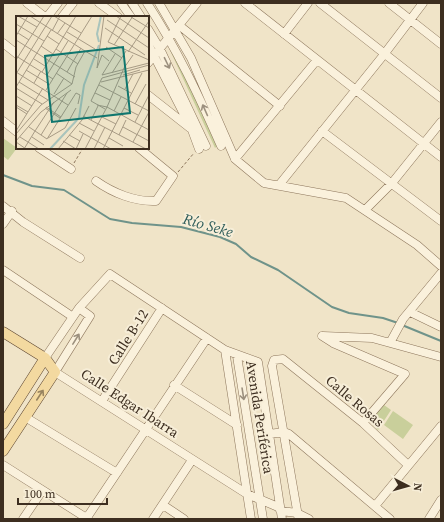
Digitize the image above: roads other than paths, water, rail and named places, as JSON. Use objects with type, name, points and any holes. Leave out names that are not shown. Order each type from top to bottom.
[{"type":"main road","name":"Calle Edgar Ibarra","points":[[3,332],[45,358],[55,372]]},
{"type":"main road","points":[[3,424],[45,358]]},
{"type":"main road","points":[[3,452],[55,372]]},
{"type":"street","points":[[27,3],[45,16]]},
{"type":"street","points":[[47,16],[58,3]]},
{"type":"street","points":[[63,16],[73,3]]},
{"type":"street","points":[[99,3],[117,16]]},
{"type":"street","points":[[121,3],[130,16]]},
{"type":"street","points":[[132,3],[140,16]]},
{"type":"street","points":[[147,3],[170,37],[192,80],[221,146]]},
{"type":"street","points":[[159,3],[178,27],[280,106]]},
{"type":"street","points":[[149,62],[197,3]]},
{"type":"street","points":[[284,34],[308,3]]},
{"type":"street","points":[[320,3],[441,98]]},
{"type":"street","points":[[389,3],[441,44]]},
{"type":"street","points":[[279,185],[356,90],[422,3]]},
{"type":"street","points":[[248,4],[441,157]]},
{"type":"street","points":[[178,27],[235,159],[264,183],[346,198],[417,245],[441,266]]},
{"type":"street","points":[[149,31],[158,52],[192,130],[202,147],[158,52],[149,45]]},
{"type":"street","points":[[3,44],[16,53]]},
{"type":"street","points":[[235,159],[317,60]]},
{"type":"street","points":[[149,96],[192,130]]},
{"type":"street","points":[[3,121],[16,131]]},
{"type":"street","points":[[365,210],[392,183],[441,122]]},
{"type":"street","points":[[322,131],[441,221]]},
{"type":"street","points":[[41,149],[71,169]]},
{"type":"street","points":[[96,181],[104,187],[130,198],[144,202],[156,201],[173,176],[140,149]]},
{"type":"street","points":[[3,206],[12,211],[23,222],[80,258]]},
{"type":"street","points":[[3,224],[12,211]]},
{"type":"street","points":[[3,270],[73,316]]},
{"type":"street","points":[[391,342],[401,323],[441,273]]},
{"type":"street","points":[[45,358],[79,308],[110,274],[225,350],[237,356]]},
{"type":"street","points":[[55,372],[90,316],[79,308]]},
{"type":"street","name":"Calle B-12","points":[[102,401],[162,308]]},
{"type":"street","points":[[410,312],[441,327]]},
{"type":"street","points":[[363,423],[405,374],[333,344],[322,336],[372,338],[441,357]]},
{"type":"street","points":[[3,465],[87,519],[174,385],[208,338]]},
{"type":"street","points":[[225,350],[251,519]]},
{"type":"street","name":"Avenida Periférica","points":[[263,519],[237,356],[258,362],[282,515]]},
{"type":"street","name":"Calle Rosas","points":[[284,432],[272,366],[274,360],[283,359],[363,423],[408,465]]},
{"type":"street","name":"Calle Edgar Ibarra","points":[[55,372],[247,494],[260,501],[273,505],[282,515],[298,516],[309,519]]},
{"type":"street","points":[[174,385],[237,425]]},
{"type":"street","points":[[25,417],[117,473]]},
{"type":"street","points":[[375,506],[441,426]]},
{"type":"street","points":[[284,432],[298,516]]},
{"type":"street","points":[[269,434],[284,432],[292,436],[390,519]]},
{"type":"street","points":[[153,519],[192,460]]},
{"type":"street","points":[[23,519],[42,490]]},
{"type":"street","points":[[429,519],[441,500]]},
{"type":"street","points":[[163,505],[184,519]]},
{"type":"waterway","name":"Río Seke","points":[[3,175],[32,186],[64,190],[110,219],[132,223],[181,227],[220,237],[236,244],[251,257],[278,270],[332,307],[349,313],[383,318],[398,323]]},
{"type":"waterway","name":"Río Seke","points":[[402,325],[441,341]]}]
